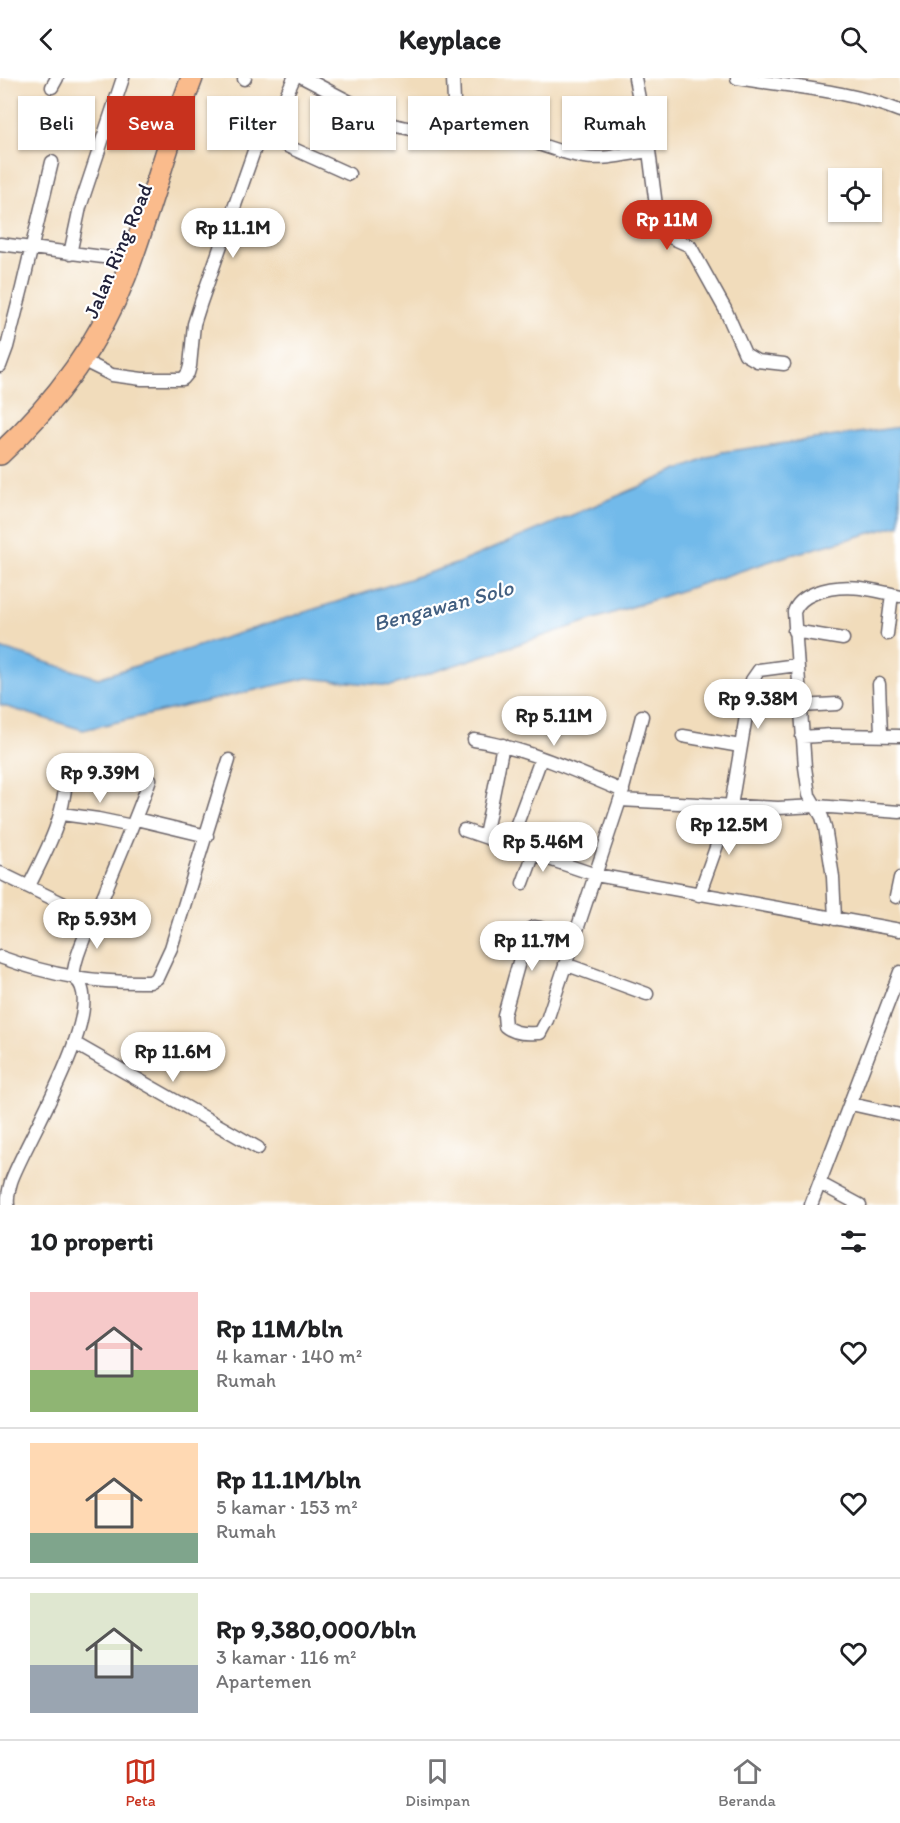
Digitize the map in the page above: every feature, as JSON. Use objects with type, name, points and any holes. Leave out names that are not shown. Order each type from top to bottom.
[{"type":"highway","name":"Jalan Ring Road","points":[[0,435],[33,403],[65,361],[95,310],[119,259],[180,78]]},
{"type":"highway","name":"Jalan Ring Road","points":[[0,454],[49,405],[82,360],[103,322],[124,278],[192,78]]},
{"type":"street","points":[[70,254],[80,207],[123,78]]},
{"type":"street","points":[[286,96],[294,78]]},
{"type":"street","points":[[304,78],[394,125],[408,128]]},
{"type":"street","points":[[453,78],[454,96]]},
{"type":"street","points":[[635,78],[638,96]]},
{"type":"street","points":[[736,78],[860,98],[900,111]]},
{"type":"street","points":[[82,360],[112,375],[141,379],[183,379],[188,373],[194,324],[254,150]]},
{"type":"street","points":[[296,150],[349,174]]},
{"type":"street","points":[[563,150],[585,157],[602,158],[649,150],[658,229],[661,233],[690,246],[698,257],[745,354],[757,361],[784,364]]},
{"type":"street","points":[[0,366],[7,347],[52,162]]},
{"type":"street","points":[[0,244],[119,259]]},
{"type":"street","points":[[836,919],[831,858],[825,826],[809,795],[794,631],[795,607],[803,599],[830,587],[847,586],[896,595],[887,634]]},
{"type":"street","points":[[794,631],[843,639]]},
{"type":"street","points":[[699,895],[731,806],[752,680],[756,673],[764,668],[797,665]]},
{"type":"street","points":[[879,684],[882,735]]},
{"type":"street","points":[[800,706],[837,704]]},
{"type":"street","points":[[572,941],[540,928],[534,927],[528,930],[504,1015],[505,1026],[508,1029],[532,1034],[540,1033],[547,1020],[622,796],[642,716]]},
{"type":"street","points":[[683,736],[740,746]]},
{"type":"street","points":[[802,737],[900,736]]},
{"type":"street","points":[[474,740],[503,745],[541,759],[622,796],[731,806],[816,806],[900,812]]},
{"type":"street","points":[[485,836],[503,745]]},
{"type":"street","points":[[509,845],[541,759]]},
{"type":"street","points":[[0,957],[74,978],[150,982],[157,978],[171,948],[229,760]]},
{"type":"street","points":[[74,978],[74,970],[93,918],[150,779]]},
{"type":"street","points":[[29,885],[51,842],[62,814],[66,780]]},
{"type":"street","points":[[62,814],[134,822],[207,836]]},
{"type":"street","points":[[464,830],[596,875],[900,930]]},
{"type":"street","points":[[523,883],[534,853]]},
{"type":"street","points":[[0,873],[29,885],[93,918]]},
{"type":"street","points":[[896,897],[900,878]]},
{"type":"street","points":[[565,964],[647,994]]},
{"type":"street","points":[[812,1205],[897,988],[900,972]]},
{"type":"street","points":[[8,1205],[11,1180],[46,1109],[74,1043],[82,1016],[84,996],[80,982],[74,978]]},
{"type":"street","points":[[74,1043],[258,1149]]},
{"type":"street","points":[[851,1104],[900,1115]]},
{"type":"street","points":[[821,1184],[860,1205]]},
{"type":"water","name":"Bengawan Solo","points":[[900,427],[900,525],[780,558],[391,686],[307,678],[83,730],[0,705],[0,648],[98,678],[456,564],[722,452]]}]
